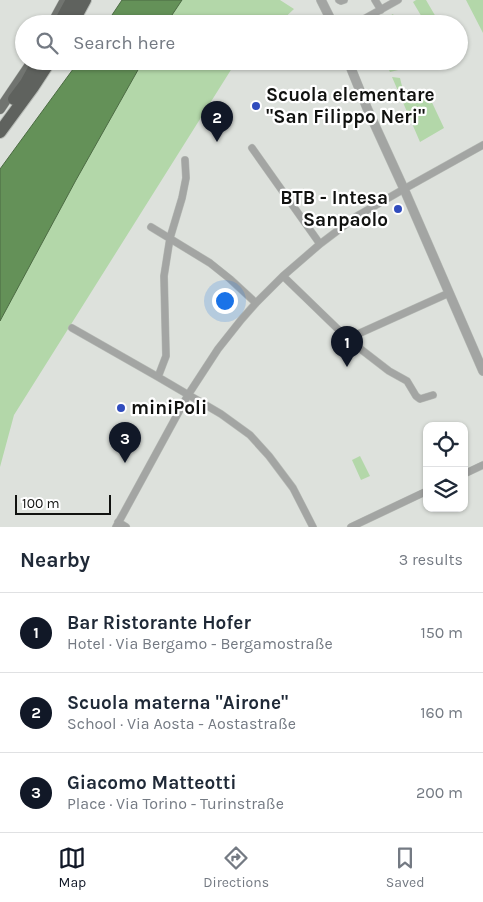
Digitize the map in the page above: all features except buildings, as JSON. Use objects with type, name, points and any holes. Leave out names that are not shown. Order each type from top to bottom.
[{"type":"highway","points":[[64,15],[72,0]]},
{"type":"highway","points":[[77,15],[85,0]]},
{"type":"highway","points":[[0,118],[26,83],[33,70]]},
{"type":"highway","points":[[0,132],[44,70]]},
{"type":"main road","points":[[57,15],[65,0]]},
{"type":"main road","points":[[0,109],[26,70]]},
{"type":"street","points":[[322,0],[329,15]]},
{"type":"street","points":[[339,0],[344,0]]},
{"type":"street","points":[[375,0],[381,10]]},
{"type":"street","points":[[372,15],[398,0]]},
{"type":"street","points":[[352,70],[483,371]]},
{"type":"street","points":[[126,527],[117,525],[188,395],[218,349],[256,303],[320,244],[357,216],[483,146]]},
{"type":"street","points":[[252,148],[320,244]]},
{"type":"street","points":[[158,377],[166,356],[164,276],[170,238],[186,178],[185,160]]},
{"type":"street","points":[[151,227],[210,263],[256,303]]},
{"type":"street","points":[[284,276],[354,344],[389,371],[407,381],[420,400],[433,394]]},
{"type":"street","points":[[349,338],[449,293]]},
{"type":"street","points":[[72,328],[220,414],[250,435],[270,456],[292,488],[313,527]]},
{"type":"street","points":[[468,472],[483,465]]},
{"type":"street","points":[[351,527],[423,493]]},
{"type":"shaded area","points":[[122,0],[182,0],[172,15],[112,15]]},
{"type":"shaded area","points":[[182,0],[280,0],[294,9],[288,15],[172,15]]},
{"type":"shaded area","points":[[416,0],[426,0],[435,15],[421,15],[413,2]]},
{"type":"shaded area","points":[[466,0],[483,0],[483,33]]},
{"type":"shaded area","points":[[72,70],[138,70],[0,321],[0,169]]},
{"type":"shaded area","points":[[138,70],[231,70],[14,415],[0,467],[0,321]]},
{"type":"shaded area","points":[[392,77],[400,78],[404,92],[410,98],[417,96],[420,89],[428,94],[444,128],[420,142]]},
{"type":"shaded area","points":[[360,456],[370,476],[361,480],[352,460]]},
{"type":"place","name":"Scuola elementare \"San Filippo Neri\"","points":[[256,106]]},
{"type":"place","name":"Scuola materna \"Airone\"","points":[[217,142]]},
{"type":"place","name":"BTB - Intesa Sanpaolo","points":[[398,209]]},
{"type":"place","name":"Bar Ristorante Hofer","points":[[347,367]]},
{"type":"place","name":"miniPoli","points":[[121,408]]},
{"type":"place","name":"Giacomo Matteotti","points":[[125,463]]}]
